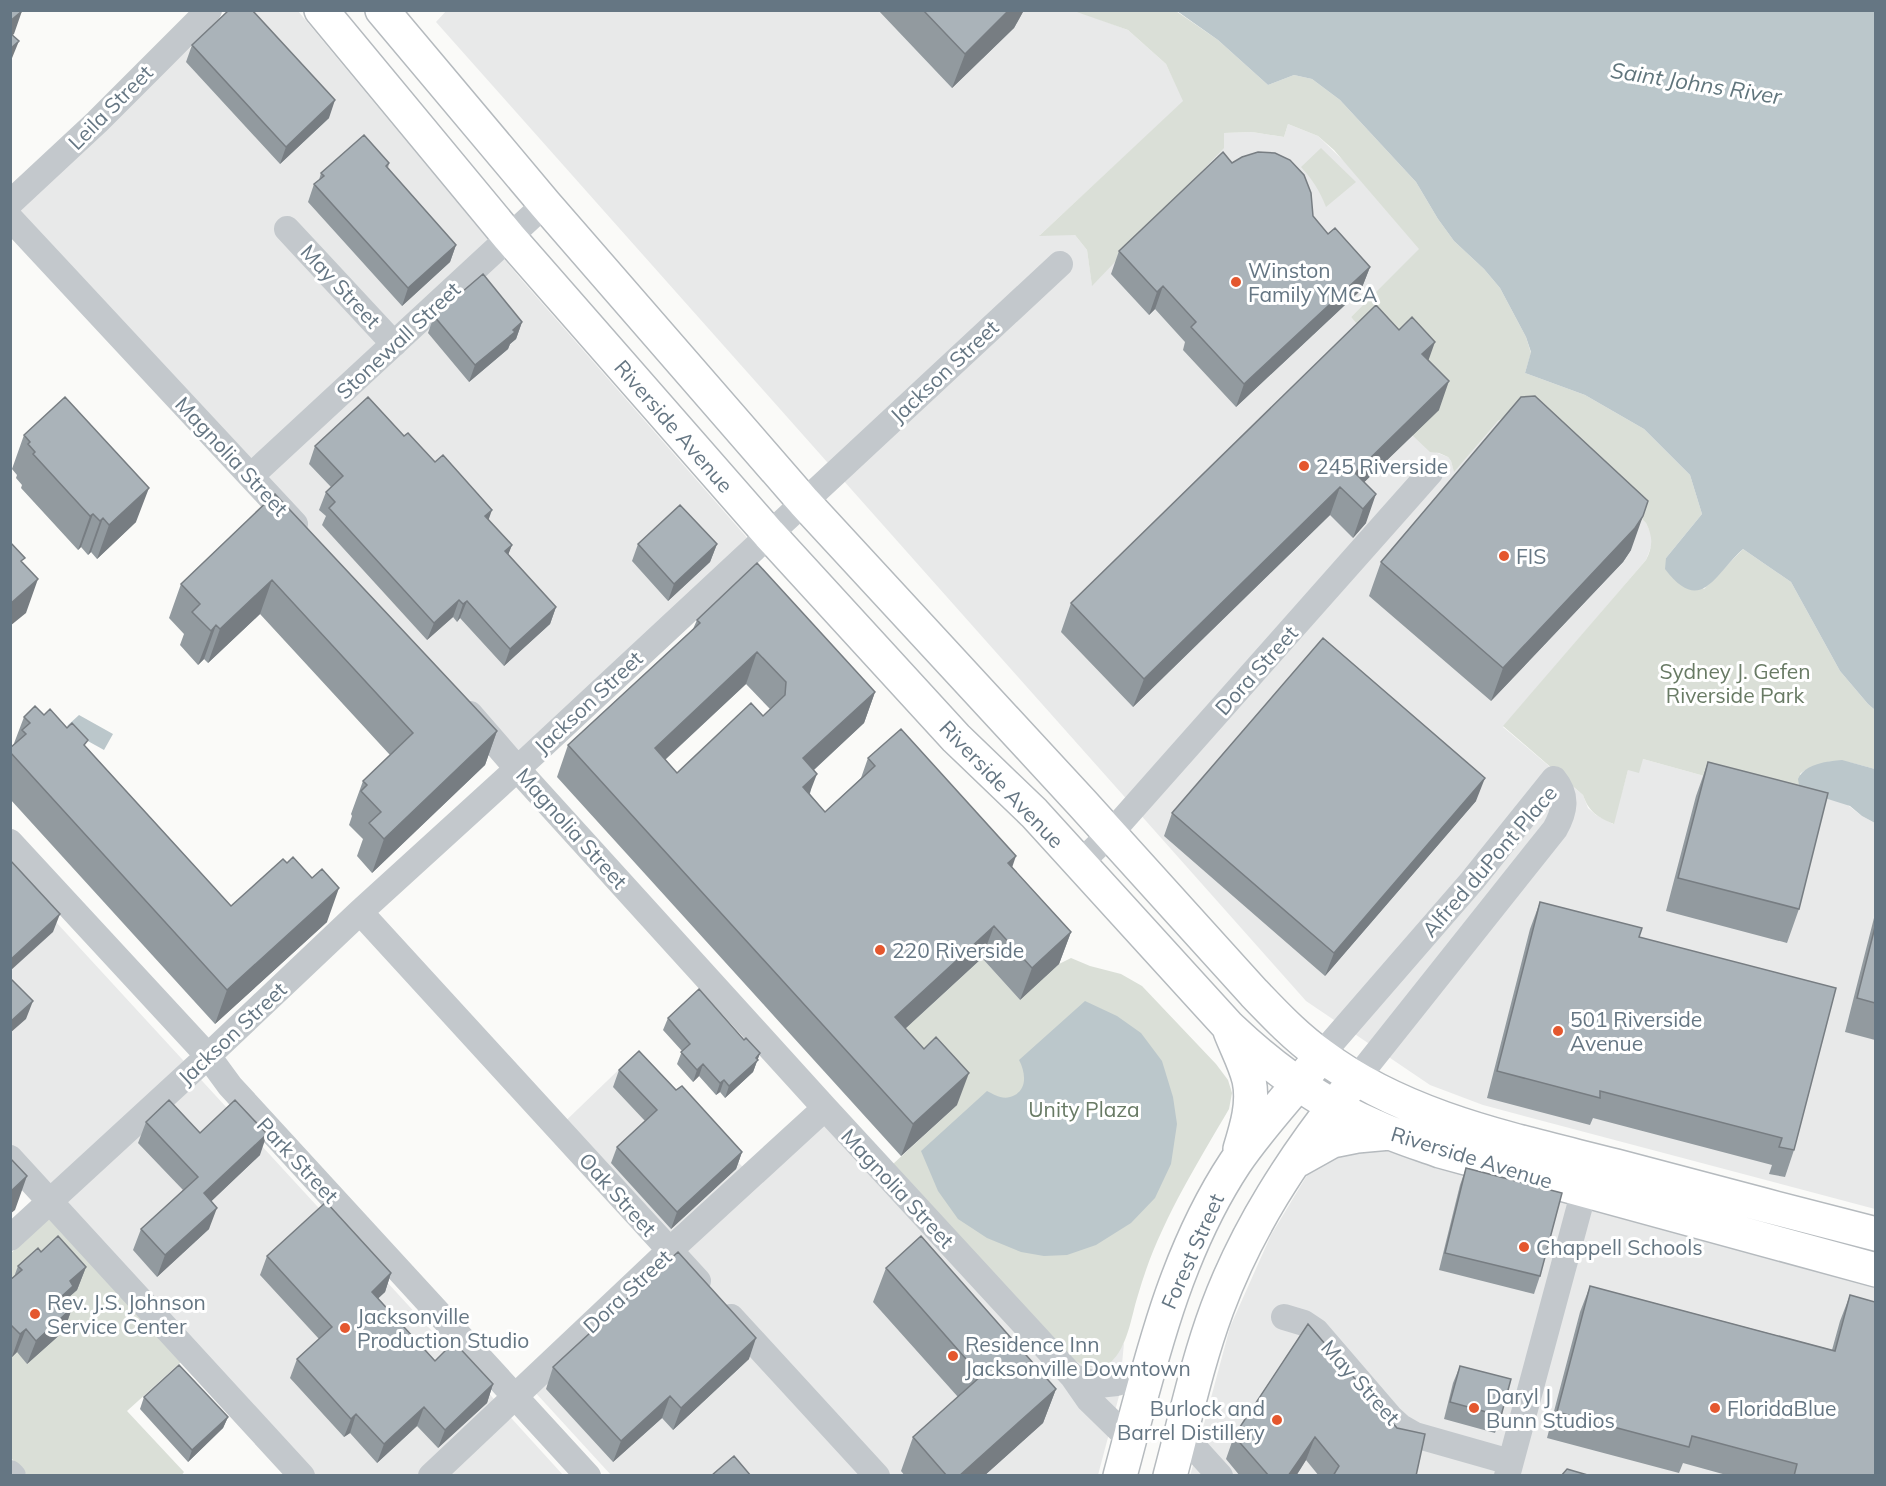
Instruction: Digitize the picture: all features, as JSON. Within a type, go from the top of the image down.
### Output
[{"type":"main road","name":"Riverside Avenue","points":[[321,10],[509,237],[769,534],[956,738],[1034,813],[1229,1027],[1263,1057],[1334,1107],[1390,1133],[1440,1151],[1588,1175],[1875,1234]]},
{"type":"main road","name":"Riverside Avenue","points":[[382,10],[545,204],[804,502],[1278,1018],[1321,1055],[1357,1078],[1401,1101],[1441,1118],[1588,1175],[1860,1265]]},
{"type":"main road","points":[[1229,1027],[1249,1079],[1249,1118],[1236,1162]]},
{"type":"main road","name":"Forest Street","points":[[1120,1476],[1163,1318],[1187,1253],[1209,1206],[1236,1162],[1321,1055]]},
{"type":"main road","points":[[1170,1476],[1206,1341],[1229,1278],[1260,1215],[1292,1164],[1357,1078]]},
{"type":"main road","points":[[1292,1164],[1332,1141],[1390,1133]]},
{"type":"main road","points":[[1860,1265],[1875,1250]]},
{"type":"street","name":"Leila Street","points":[[10,203],[97,122],[209,10]]},
{"type":"street","name":"Stonewall Street","points":[[251,476],[545,204]]},
{"type":"street","name":"Magnolia Street","points":[[10,218],[311,541]]},
{"type":"street","name":"May Street","points":[[286,229],[394,344]]},
{"type":"street","name":"Jackson Street","points":[[10,1238],[1060,264]]},
{"type":"street","name":"Dora Street","points":[[1079,864],[1110,834],[1430,473]]},
{"type":"street","name":"Magnolia Street","points":[[457,700],[825,1108],[1073,1377],[1089,1400],[1130,1440]]},
{"type":"street","name":"Alfred duPont Place","points":[[1321,1055],[1472,881],[1554,779],[1562,790],[1565,804],[1555,829],[1357,1078]]},
{"type":"street","name":"Park Street","points":[[10,842],[208,1056],[238,1095],[588,1476]]},
{"type":"street","name":"Oak Street","points":[[360,912],[877,1476]]},
{"type":"street","name":"Dora Street","points":[[431,1476],[669,1251],[825,1108]]},
{"type":"street","points":[[10,1158],[302,1476]]},
{"type":"street","points":[[1509,1469],[1588,1175]]},
{"type":"street","name":"May Street","points":[[1284,1317],[1304,1323],[1316,1331],[1390,1418],[1401,1427],[1415,1435],[1509,1469]]},
{"type":"street","points":[[1073,1377],[1098,1385],[1117,1383],[1147,1373]]},
{"type":"street","points":[[1181,1433],[1220,1476]]},
{"type":"shaded area","points":[[447,10],[1074,10],[1128,30],[1166,64],[1184,101],[1040,235],[1075,235],[1087,250],[1092,285],[1224,133],[1252,132],[1284,137],[1288,124],[1318,136],[1354,171],[1420,249],[1351,317],[1365,334],[1435,452],[1448,457],[1454,471],[1498,421],[1505,417],[1593,470],[1646,523],[1651,534],[1652,544],[1646,560],[1503,727],[1583,795],[1588,808],[1613,824],[1628,770],[1643,759],[1798,802],[1812,794],[1845,803],[1875,823],[1875,1209],[1483,1105],[1430,1085],[1306,1001],[436,22]]},
{"type":"shaded area","points":[[230,11],[298,11],[520,278],[749,540],[506,769],[11,213]]},
{"type":"shaded area","points":[[10,872],[563,1475],[289,1475],[11,1174]]},
{"type":"shaded area","points":[[635,1054],[759,1184],[827,1122],[1084,1365],[1099,1368],[1109,1364],[1124,1343],[1119,1396],[1098,1475],[611,1475],[534,1391],[672,1265],[551,1135]]},
{"type":"shaded area","points":[[1359,1139],[1875,1282],[1875,1475],[1190,1476],[1230,1327],[1271,1235],[1309,1172]]},
{"type":"green space","name":"Sydney J. Gefen Riverside Park","points":[[1074,11],[1176,11],[1218,40],[1268,85],[1294,75],[1312,79],[1340,100],[1416,182],[1454,241],[1484,269],[1500,288],[1526,337],[1531,353],[1525,373],[1585,395],[1644,429],[1690,475],[1702,514],[1666,558],[1704,589],[1743,549],[1791,582],[1840,671],[1875,710],[1875,769],[1840,761],[1808,769],[1800,774],[1802,788],[1798,802],[1643,759],[1639,773],[1628,770],[1614,824],[1594,813],[1583,795],[1503,726],[1646,560],[1651,541],[1646,523],[1593,470],[1505,417],[1498,421],[1454,472],[1448,457],[1430,452],[1412,435],[1365,334],[1351,317],[1419,249],[1334,150],[1318,136],[1288,124],[1284,137],[1252,132],[1224,133],[1224,148],[1092,286],[1087,250],[1075,235],[1039,236],[1183,101],[1166,64],[1128,30]]},
{"type":"green space","points":[[1321,148],[1356,182],[1326,207],[1309,176],[1301,167]]},
{"type":"green space","name":"Unity Plaza","points":[[982,958],[1020,1000],[1059,964],[1071,958],[1090,966],[1121,974],[1142,986],[1216,1064],[1228,1080],[1232,1093],[1229,1109],[1178,1199],[1155,1246],[1121,1349],[1106,1366],[1090,1367],[1071,1359],[893,1164],[957,1105],[883,1049]]},
{"type":"green space","points":[[50,1217],[181,1362],[127,1411],[184,1472],[181,1476],[27,1475],[11,1458],[11,1253]]},
{"type":"water","name":"Saint Johns River","points":[[1177,11],[1875,11],[1875,710],[1840,671],[1791,582],[1743,549],[1707,586],[1698,590],[1688,589],[1677,583],[1665,569],[1666,558],[1702,514],[1690,475],[1644,429],[1585,395],[1525,373],[1531,352],[1526,337],[1500,288],[1484,269],[1454,241],[1416,182],[1340,100],[1312,79],[1294,75],[1268,85],[1218,40]]},
{"type":"water","points":[[79,715],[113,734],[104,750],[86,740],[82,743],[91,752],[75,767],[73,732],[67,726]]},
{"type":"water","points":[[1842,760],[1875,769],[1875,823],[1850,806],[1812,794],[1799,785],[1798,779],[1805,770],[1824,762]]},
{"type":"water","points":[[1085,1001],[1117,1016],[1141,1033],[1162,1061],[1173,1097],[1177,1124],[1171,1164],[1155,1198],[1131,1223],[1096,1245],[1067,1255],[1044,1256],[1021,1252],[987,1238],[958,1219],[938,1191],[921,1151],[987,1091],[1004,1098],[1016,1095],[1024,1082],[1019,1060]]},
{"type":"building","points":[[10,10],[22,10],[22,11],[10,21]]},
{"type":"building","points":[[229,10],[252,10],[335,100],[286,147],[192,45]]},
{"type":"building","points":[[923,10],[1009,10],[965,54]]},
{"type":"building","points":[[10,33],[19,41],[10,49]]},
{"type":"building","points":[[364,135],[389,163],[386,166],[456,245],[408,288],[314,184],[324,176],[321,173]]},
{"type":"building","name":"Winston Family YMCA","points":[[1223,152],[1232,163],[1258,152],[1275,153],[1290,160],[1304,175],[1311,193],[1313,216],[1328,234],[1335,228],[1370,267],[1244,384],[1191,327],[1196,322],[1163,286],[1157,292],[1119,251]]},
{"type":"building","points":[[483,274],[522,322],[513,330],[515,332],[475,365],[434,316]]},
{"type":"building","points":[[1376,305],[1399,330],[1412,317],[1435,342],[1422,354],[1449,381],[1355,473],[1376,494],[1363,509],[1340,487],[1144,679],[1071,603]]},
{"type":"building","points":[[1535,396],[1648,501],[1643,516],[1635,528],[1503,668],[1381,562],[1521,397]]},
{"type":"building","points":[[65,397],[149,488],[109,525],[103,518],[100,521],[93,514],[90,516],[33,454],[35,452],[24,435]]},
{"type":"building","points":[[368,397],[404,436],[408,433],[435,462],[443,455],[492,510],[485,516],[512,545],[505,551],[556,607],[510,649],[467,601],[463,604],[459,600],[434,623],[329,508],[335,502],[326,492],[343,476],[315,446]]},
{"type":"building","points":[[275,494],[497,731],[384,839],[369,823],[381,812],[361,791],[367,785],[363,781],[413,733],[272,580],[220,629],[216,625],[211,631],[192,612],[200,604],[181,584]]},
{"type":"building","points":[[680,505],[717,544],[674,584],[638,544]]},
{"type":"building","points":[[10,542],[25,558],[21,561],[38,579],[10,604]]},
{"type":"building","points":[[757,563],[875,692],[803,758],[817,774],[803,787],[825,812],[875,766],[868,758],[901,729],[1016,856],[1008,863],[1071,932],[1032,968],[994,926],[895,1017],[924,1049],[936,1037],[969,1073],[913,1124],[568,745],[700,623],[697,620]],"holes":[[[757,652],[786,682],[785,695],[763,716],[751,703],[677,773],[655,748]]]},
{"type":"building","points":[[1323,638],[1485,778],[1334,953],[1172,813]]},
{"type":"building","points":[[35,706],[44,715],[50,709],[67,728],[72,723],[88,740],[84,745],[231,906],[283,859],[287,863],[293,857],[312,878],[322,869],[339,888],[227,990],[10,752],[10,748],[26,734],[22,730],[30,723],[24,717]]},
{"type":"building","points":[[1708,762],[1828,793],[1799,909],[1678,878]]},
{"type":"building","points":[[10,860],[60,914],[10,960]]},
{"type":"building","points":[[1540,902],[1642,928],[1639,937],[1836,988],[1794,1150],[1779,1147],[1782,1138],[1600,1091],[1600,1098],[1497,1071]]},
{"type":"building","points":[[1875,927],[1875,1003],[1857,998]]},
{"type":"building","points":[[10,978],[33,1001],[10,1022]]},
{"type":"building","points":[[699,989],[744,1040],[746,1038],[760,1053],[756,1058],[758,1060],[729,1086],[724,1080],[720,1083],[703,1064],[697,1070],[681,1052],[690,1044],[668,1018]]},
{"type":"building","points":[[639,1051],[676,1090],[682,1086],[742,1152],[677,1212],[617,1147],[657,1110],[619,1070]]},
{"type":"building","points":[[169,1100],[200,1133],[235,1100],[267,1134],[204,1193],[217,1208],[165,1255],[141,1229],[198,1177],[146,1122]]},
{"type":"building","points":[[10,1158],[27,1176],[10,1192]]},
{"type":"building","points":[[1466,1168],[1562,1193],[1540,1276],[1445,1253]]},
{"type":"building","points":[[326,1202],[391,1273],[372,1292],[435,1361],[454,1342],[493,1384],[445,1430],[424,1407],[384,1444],[356,1414],[351,1419],[297,1359],[332,1327],[267,1256]]},
{"type":"building","name":"Rev. J.S. Johnson Service Center","points":[[58,1236],[86,1267],[70,1281],[73,1286],[62,1296],[72,1308],[36,1341],[26,1329],[20,1334],[10,1324],[10,1280],[22,1270],[18,1266],[38,1248],[41,1252]]},
{"type":"building","points":[[921,1236],[1056,1389],[959,1476],[947,1476],[913,1437],[981,1376],[886,1268]]},
{"type":"building","points":[[678,1252],[756,1338],[681,1408],[670,1396],[621,1441],[553,1367]]},
{"type":"building","name":"FloridaBlue","points":[[1590,1286],[1835,1351],[1850,1295],[1875,1302],[1875,1476],[1794,1476],[1797,1464],[1692,1436],[1689,1447],[1557,1412]]},
{"type":"building","points":[[1308,1324],[1397,1428],[1425,1434],[1416,1476],[1333,1476],[1339,1466],[1315,1437],[1288,1476],[1269,1476],[1234,1436]]},
{"type":"building","points":[[179,1365],[228,1417],[192,1450],[144,1397]]},
{"type":"building","points":[[1460,1366],[1511,1379],[1501,1416],[1450,1402]]},
{"type":"building","points":[[734,1456],[751,1476],[711,1476]]},
{"type":"building","points":[[1567,1469],[1591,1476],[1561,1476]]},
{"type":"place","name":"Winston Family YMCA","points":[[1236,282]]},
{"type":"place","name":"245 Riverside","points":[[1304,466]]},
{"type":"place","name":"FIS","points":[[1504,556]]},
{"type":"place","name":"220 Riverside","points":[[880,950]]},
{"type":"place","name":"501 Riverside Avenue","points":[[1558,1031]]},
{"type":"place","name":"Chappell Schools","points":[[1524,1247]]},
{"type":"place","name":"Rev. J.S. Johnson Service Center","points":[[35,1314]]},
{"type":"place","name":"Jacksonville Production Studio","points":[[345,1328]]},
{"type":"place","name":"Residence Inn Jacksonville Downtown","points":[[953,1356]]},
{"type":"place","name":"Daryl J Bunn Studios","points":[[1474,1408]]},
{"type":"place","name":"FloridaBlue","points":[[1715,1408]]},
{"type":"place","name":"Burlock and Barrel Distillery","points":[[1277,1420]]}]
